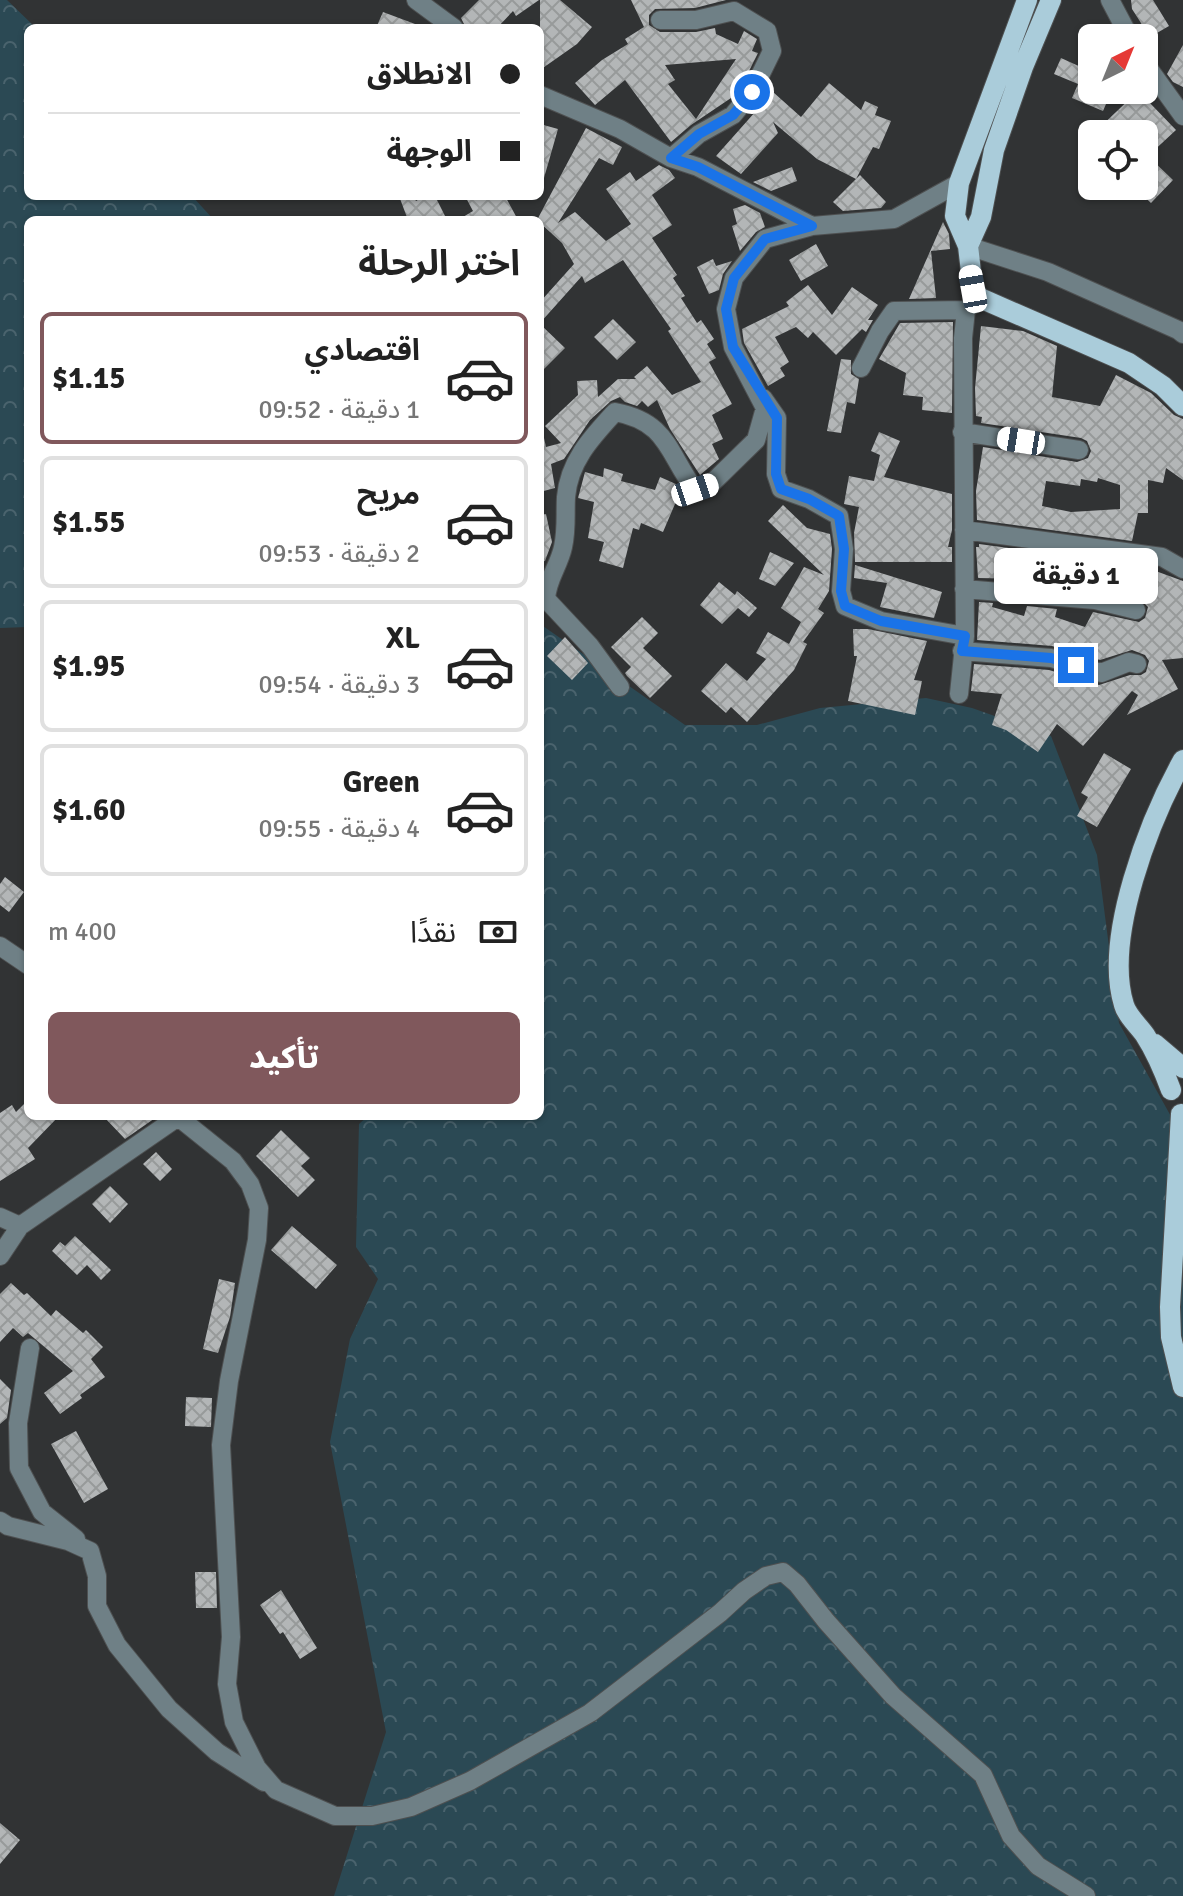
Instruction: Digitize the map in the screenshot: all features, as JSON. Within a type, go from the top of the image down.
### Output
[{"type":"main road","points":[[1027,0],[959,183],[955,216],[968,246],[973,304],[1129,363],[1163,386],[1183,406]]},
{"type":"main road","points":[[968,246],[981,217],[994,150],[1051,0]]},
{"type":"main road","points":[[1183,760],[1169,786],[1132,886],[1117,978],[1125,1009],[1144,1033],[1183,1068]]},
{"type":"main road","points":[[1144,1033],[1159,1061],[1177,1083],[1172,1104],[1182,1115],[1170,1307],[1171,1337],[1183,1387]]},
{"type":"street","points":[[416,0],[449,24]]},
{"type":"street","points":[[1110,0],[1123,24]]},
{"type":"street","points":[[660,20],[696,20],[734,11],[767,31],[772,51],[752,92],[733,115],[699,134],[671,158]]},
{"type":"street","points":[[1158,81],[1183,116]]},
{"type":"street","points":[[544,97],[620,129],[671,158],[698,167],[812,226]]},
{"type":"street","points":[[959,183],[894,219],[812,226],[765,239],[734,278],[726,309],[733,347],[777,418],[776,474],[781,489],[809,499],[839,516],[844,549],[841,591],[845,606],[881,621],[964,644],[1051,658],[1101,673],[1129,662],[1137,664]]},
{"type":"street","points":[[968,246],[1048,272],[1183,334]]},
{"type":"street","points":[[861,368],[894,311],[973,304],[963,338],[964,644],[959,694]]},
{"type":"street","points":[[620,687],[590,646],[546,599],[547,585],[562,554],[567,528],[566,496],[572,468],[586,443],[615,412],[639,417],[668,442],[680,470],[695,490],[711,484],[756,440],[765,408],[759,393]]},
{"type":"street","points":[[962,432],[1079,450]]},
{"type":"street","points":[[964,530],[1162,557],[1183,569]]},
{"type":"street","points":[[964,589],[1095,600],[1136,610]]},
{"type":"street","points":[[0,946],[24,962]]},
{"type":"street","points":[[0,1256],[20,1226],[173,1120]]},
{"type":"street","points":[[181,1120],[233,1161],[250,1184],[259,1208],[257,1240],[229,1381],[221,1445],[231,1637],[227,1684],[234,1722],[257,1768],[276,1790]]},
{"type":"street","points":[[0,1217],[20,1226]]},
{"type":"street","points":[[30,1348],[18,1423],[19,1468],[42,1512],[90,1551],[97,1576],[97,1606],[117,1645],[169,1709],[217,1752],[276,1790],[335,1816],[372,1816],[411,1807],[458,1786],[590,1713],[744,1591],[766,1576],[783,1572],[797,1584],[893,1696],[983,1775],[1011,1836],[1038,1866],[1086,1896]]},
{"type":"street","points":[[0,1521],[8,1526],[68,1541],[90,1551]]},
{"type":"green space","points":[[0,0],[7,0],[32,24],[24,24],[24,200],[196,200],[210,216],[24,216],[24,627],[0,628]]},
{"type":"green space","points":[[544,627],[685,725],[757,725],[820,708],[926,698],[972,708],[1051,736],[1097,855],[1119,1023],[1183,1138],[1174,1230],[1183,1284],[1183,1896],[334,1896],[386,1732],[330,1442],[350,1339],[378,1279],[356,1247],[359,1124],[364,1120],[544,1120]]},
{"type":"building","points":[[479,0],[539,0],[516,16],[513,11],[501,24],[464,24],[461,18]]},
{"type":"building","points":[[540,0],[560,0],[592,27],[577,44],[544,67],[544,24],[540,24]]},
{"type":"building","points":[[631,0],[726,0],[695,8],[655,9],[649,15],[649,25],[660,32],[696,32],[715,28],[716,34],[738,44],[744,31],[757,39],[752,51],[758,53],[742,85],[731,98],[671,142],[625,80],[595,105],[575,83],[602,60],[628,44],[625,39],[644,27]],"holes":[[[736,59],[696,119],[668,84],[675,80],[665,65]]]},
{"type":"building","points":[[1131,0],[1153,0],[1169,26],[1158,32],[1158,24],[1142,24],[1132,9]]},
{"type":"building","points":[[383,12],[415,24],[378,24]]},
{"type":"building","points":[[1183,45],[1183,87],[1173,82],[1167,74]]},
{"type":"building","points":[[1061,58],[1078,66],[1078,84],[1054,74]]},
{"type":"building","points":[[829,83],[861,110],[865,101],[878,107],[875,115],[891,121],[879,149],[873,147],[856,179],[817,159],[773,122],[778,133],[741,174],[716,156],[773,92],[801,117]]},
{"type":"building","points":[[1078,84],[1078,101],[1072,98]]},
{"type":"building","points":[[1086,104],[1106,104],[1103,111]]},
{"type":"building","points":[[1124,104],[1151,104],[1176,130],[1158,147],[1158,120],[1108,120]]},
{"type":"building","points":[[544,125],[558,129],[544,178]]},
{"type":"building","points":[[586,128],[622,147],[613,165],[599,158],[558,223],[575,212],[606,241],[631,224],[606,189],[630,172],[636,181],[659,165],[669,170],[675,178],[652,195],[672,225],[652,238],[677,275],[673,278],[685,296],[681,298],[697,323],[701,320],[714,339],[707,344],[716,358],[709,362],[732,404],[712,415],[723,439],[712,444],[719,459],[700,475],[670,429],[657,400],[648,407],[642,401],[637,406],[620,397],[590,420],[564,459],[551,464],[555,488],[544,491],[544,438],[546,447],[561,443],[545,426],[578,395],[577,381],[597,380],[598,397],[618,379],[636,379],[634,377],[647,366],[672,395],[701,382],[668,331],[671,329],[623,260],[585,283],[582,276],[544,319],[544,298],[574,264],[562,243],[544,226],[544,216],[539,216]]},
{"type":"building","points":[[1158,166],[1173,180],[1158,196]]},
{"type":"building","points":[[792,167],[797,181],[771,191],[753,182]]},
{"type":"building","points":[[860,175],[886,202],[881,208],[843,211],[833,202]]},
{"type":"building","points":[[400,200],[437,200],[445,216],[406,216]]},
{"type":"building","points":[[467,200],[507,200],[516,216],[465,216],[473,211]]},
{"type":"building","points":[[745,205],[760,213],[765,227],[756,232],[740,251],[732,226],[737,224],[733,209]]},
{"type":"building","points":[[943,222],[949,234],[950,249],[931,251],[936,298],[909,299]]},
{"type":"building","points":[[816,244],[828,266],[801,281],[789,260]]},
{"type":"building","points":[[713,259],[716,266],[732,261],[723,274],[719,290],[709,294],[697,267]]},
{"type":"building","points":[[808,285],[832,315],[852,287],[878,305],[868,320],[873,320],[866,332],[862,329],[836,355],[813,332],[808,338],[796,327],[775,337],[789,362],[780,368],[785,376],[768,386],[744,343],[742,329],[789,306],[786,302]]},
{"type":"building","points":[[613,319],[636,342],[617,360],[594,337]]},
{"type":"building","points":[[953,322],[952,413],[922,410],[923,397],[903,395],[906,373],[879,359],[900,323]]},
{"type":"building","points":[[981,326],[1023,331],[1057,346],[1052,397],[1100,406],[1116,375],[1151,393],[1174,415],[1183,419],[1183,480],[1166,468],[1163,483],[1148,480],[1148,513],[1138,513],[1132,541],[977,520],[976,491],[983,447],[1077,462],[1088,458],[1091,451],[1087,441],[1081,438],[981,423],[982,417],[976,416],[975,388]],"holes":[[[1098,478],[1120,485],[1120,509],[1071,512],[1042,506],[1046,481],[1080,486],[1081,479],[1097,482]]]},
{"type":"building","points":[[544,328],[565,348],[544,369]]},
{"type":"building","points":[[841,359],[851,360],[851,374],[859,379],[855,404],[847,402],[841,433],[827,431]]},
{"type":"building","points":[[879,432],[900,441],[884,477],[952,494],[952,530],[948,547],[952,547],[952,562],[855,562],[854,533],[859,507],[844,504],[849,476],[874,481],[880,455],[871,451]]},
{"type":"building","points":[[604,468],[623,474],[621,481],[655,490],[660,477],[676,484],[681,490],[663,532],[641,523],[639,530],[633,528],[623,568],[599,561],[604,542],[588,538],[594,502],[578,498],[585,472],[603,477]]},
{"type":"building","points":[[783,505],[807,528],[830,534],[829,591],[818,609],[824,613],[803,642],[807,644],[794,670],[747,722],[731,707],[726,713],[701,691],[726,663],[747,681],[766,659],[756,653],[768,632],[789,644],[801,622],[781,608],[804,567],[824,575],[768,521]]},
{"type":"building","points":[[544,514],[552,542],[544,561]]},
{"type":"building","points":[[979,544],[1142,566],[1183,581],[1183,658],[1162,660],[1178,689],[1127,715],[1138,695],[1132,691],[1083,746],[1057,724],[1038,752],[1006,730],[992,725],[1002,694],[971,691],[974,664],[1049,670],[1099,685],[1130,675],[1141,675],[1146,672],[1149,661],[1145,655],[1132,650],[1100,660],[1052,646],[977,640],[979,602],[993,603],[992,607],[1024,616],[1027,606],[1057,609],[1055,617],[1085,627],[1093,612],[1139,622],[1145,618],[1148,607],[1140,599],[1098,588],[1034,583],[1036,579],[978,578],[976,547]]},
{"type":"building","points":[[770,552],[794,563],[775,586],[759,579]]},
{"type":"building","points":[[855,565],[942,592],[934,618],[880,607],[887,583],[854,578]]},
{"type":"building","points":[[719,582],[735,595],[737,591],[757,608],[749,617],[738,608],[722,624],[700,605]]},
{"type":"building","points":[[642,617],[658,633],[643,648],[672,676],[650,698],[627,676],[625,673],[631,667],[611,647]]},
{"type":"building","points":[[853,629],[868,629],[927,641],[914,680],[922,681],[915,715],[848,701],[857,656],[854,656]]},
{"type":"building","points":[[565,637],[588,663],[572,680],[547,656]]},
{"type":"building","points":[[1104,753],[1131,769],[1097,827],[1077,816],[1088,797],[1081,793]]},
{"type":"building","points":[[5,877],[24,892],[9,912],[0,905],[0,884]]},
{"type":"building","points":[[24,1104],[24,1120],[55,1120],[28,1148],[35,1159],[0,1181],[0,1113],[12,1105],[16,1112]]},
{"type":"building","points":[[107,1120],[152,1120],[125,1139]]},
{"type":"building","points":[[281,1130],[310,1158],[301,1166],[315,1180],[298,1197],[256,1156]]},
{"type":"building","points":[[156,1152],[172,1169],[160,1181],[143,1164]]},
{"type":"building","points":[[110,1186],[128,1204],[110,1223],[92,1204]]},
{"type":"building","points":[[292,1226],[337,1265],[316,1289],[271,1250]]},
{"type":"building","points":[[75,1236],[111,1270],[101,1280],[87,1265],[77,1275],[52,1251],[60,1242],[65,1246]]},
{"type":"building","points":[[219,1279],[235,1283],[230,1317],[218,1353],[203,1349]]},
{"type":"building","points":[[11,1283],[24,1295],[27,1293],[51,1316],[56,1310],[83,1333],[86,1330],[103,1347],[91,1359],[105,1377],[60,1414],[44,1393],[73,1371],[28,1333],[23,1337],[13,1328],[0,1342],[0,1294]]},
{"type":"building","points":[[0,1379],[11,1390],[7,1418],[0,1424]]},
{"type":"building","points":[[186,1397],[212,1398],[211,1427],[185,1426]]},
{"type":"building","points":[[76,1431],[108,1489],[84,1503],[51,1444]]},
{"type":"building","points":[[195,1572],[216,1572],[217,1608],[196,1608]]},
{"type":"building","points":[[281,1590],[317,1648],[300,1659],[283,1632],[280,1634],[260,1605]]},
{"type":"building","points":[[0,1823],[20,1840],[0,1864]]},
{"type":"route","points":[[752,92],[733,115],[699,134],[671,158],[698,167],[812,226],[765,239],[734,278],[726,309],[733,347],[777,418],[776,474],[781,489],[809,499],[839,516],[844,549],[841,591],[845,606],[881,621],[965,636],[962,651],[1051,658],[1076,665]]}]
